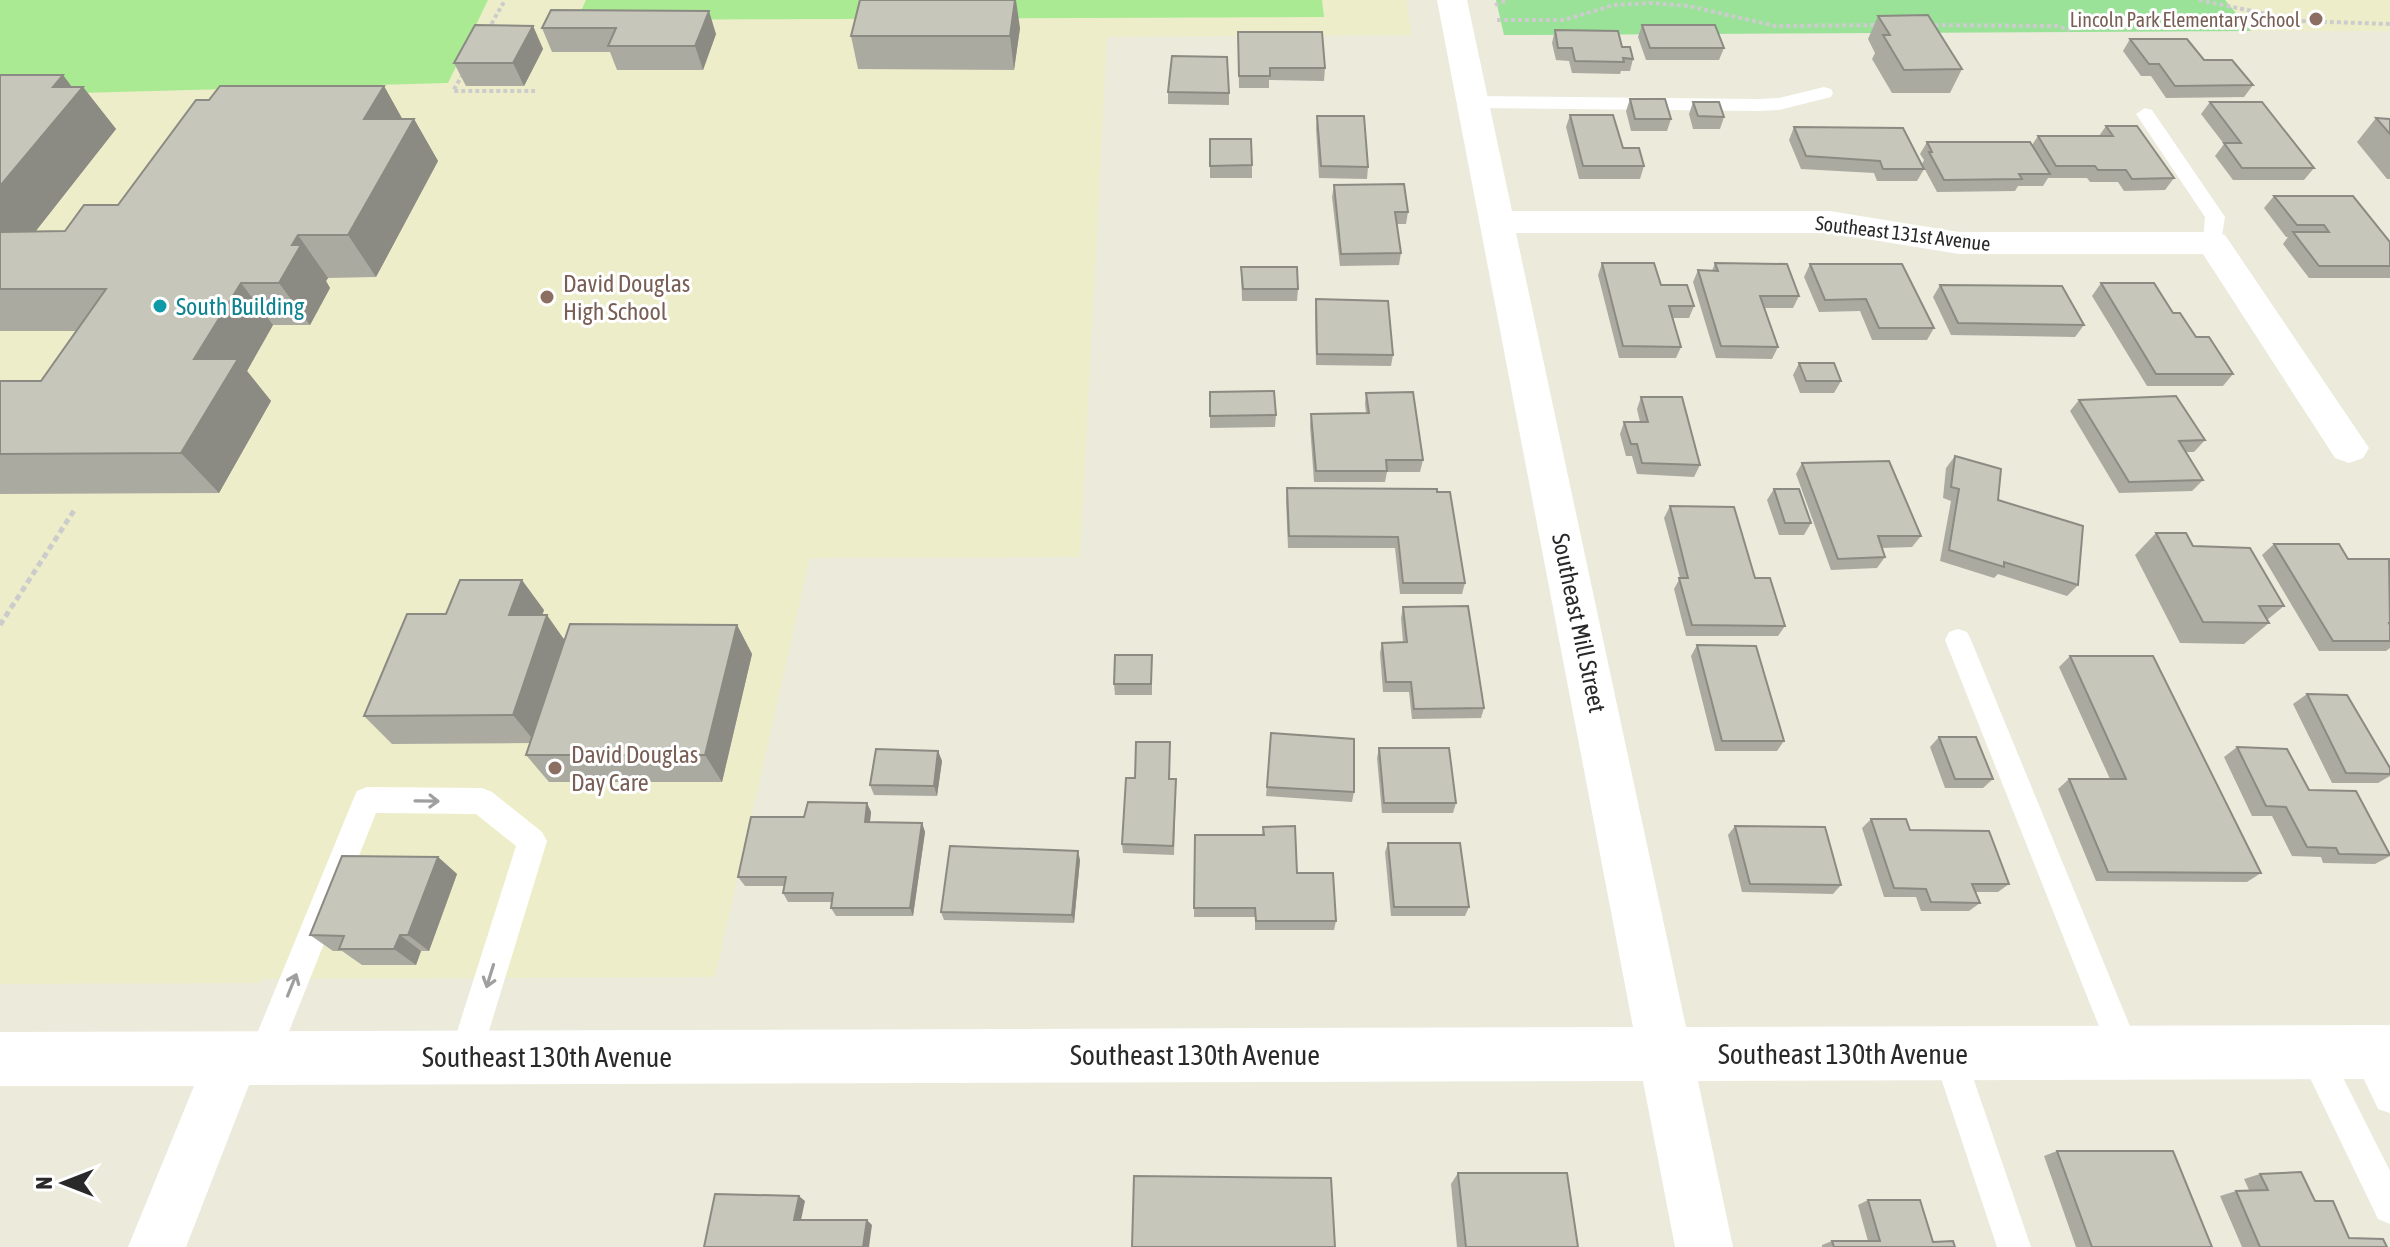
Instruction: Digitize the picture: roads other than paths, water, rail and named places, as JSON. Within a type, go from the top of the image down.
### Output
[{"type":"street","name":"Southeast Mill Street","points":[[1468,8],[1473,102],[1704,1247]]},
{"type":"street","name":"Southeast 131st Avenue","points":[[1497,222],[1830,222],[1959,243],[2213,243]]},
{"type":"street","points":[[2213,243],[2349,448]]},
{"type":"street","name":"Southeast 130th Avenue","points":[[0,1059],[2314,1053],[2382,1067]]},
{"type":"street","points":[[157,1247],[248,1058]]},
{"type":"lane","points":[[1473,102],[1768,104],[1824,93]]},
{"type":"lane","points":[[2145,114],[2215,217],[2213,243]]},
{"type":"lane","points":[[1958,640],[2125,1053]]},
{"type":"lane","points":[[248,1058],[367,800],[482,801],[532,841],[465,1057]]},
{"type":"lane","points":[[2314,1053],[2390,1207]]},
{"type":"lane","points":[[1949,1054],[2014,1247]]},
{"type":"place","name":"Lincoln Park Elementary School","points":[[2316,19]]},
{"type":"place","name":"David Douglas High School","points":[[547,297]]},
{"type":"place","name":"South Building","points":[[160,306]]},
{"type":"place","name":"David Douglas Day Care","points":[[555,768]]}]
